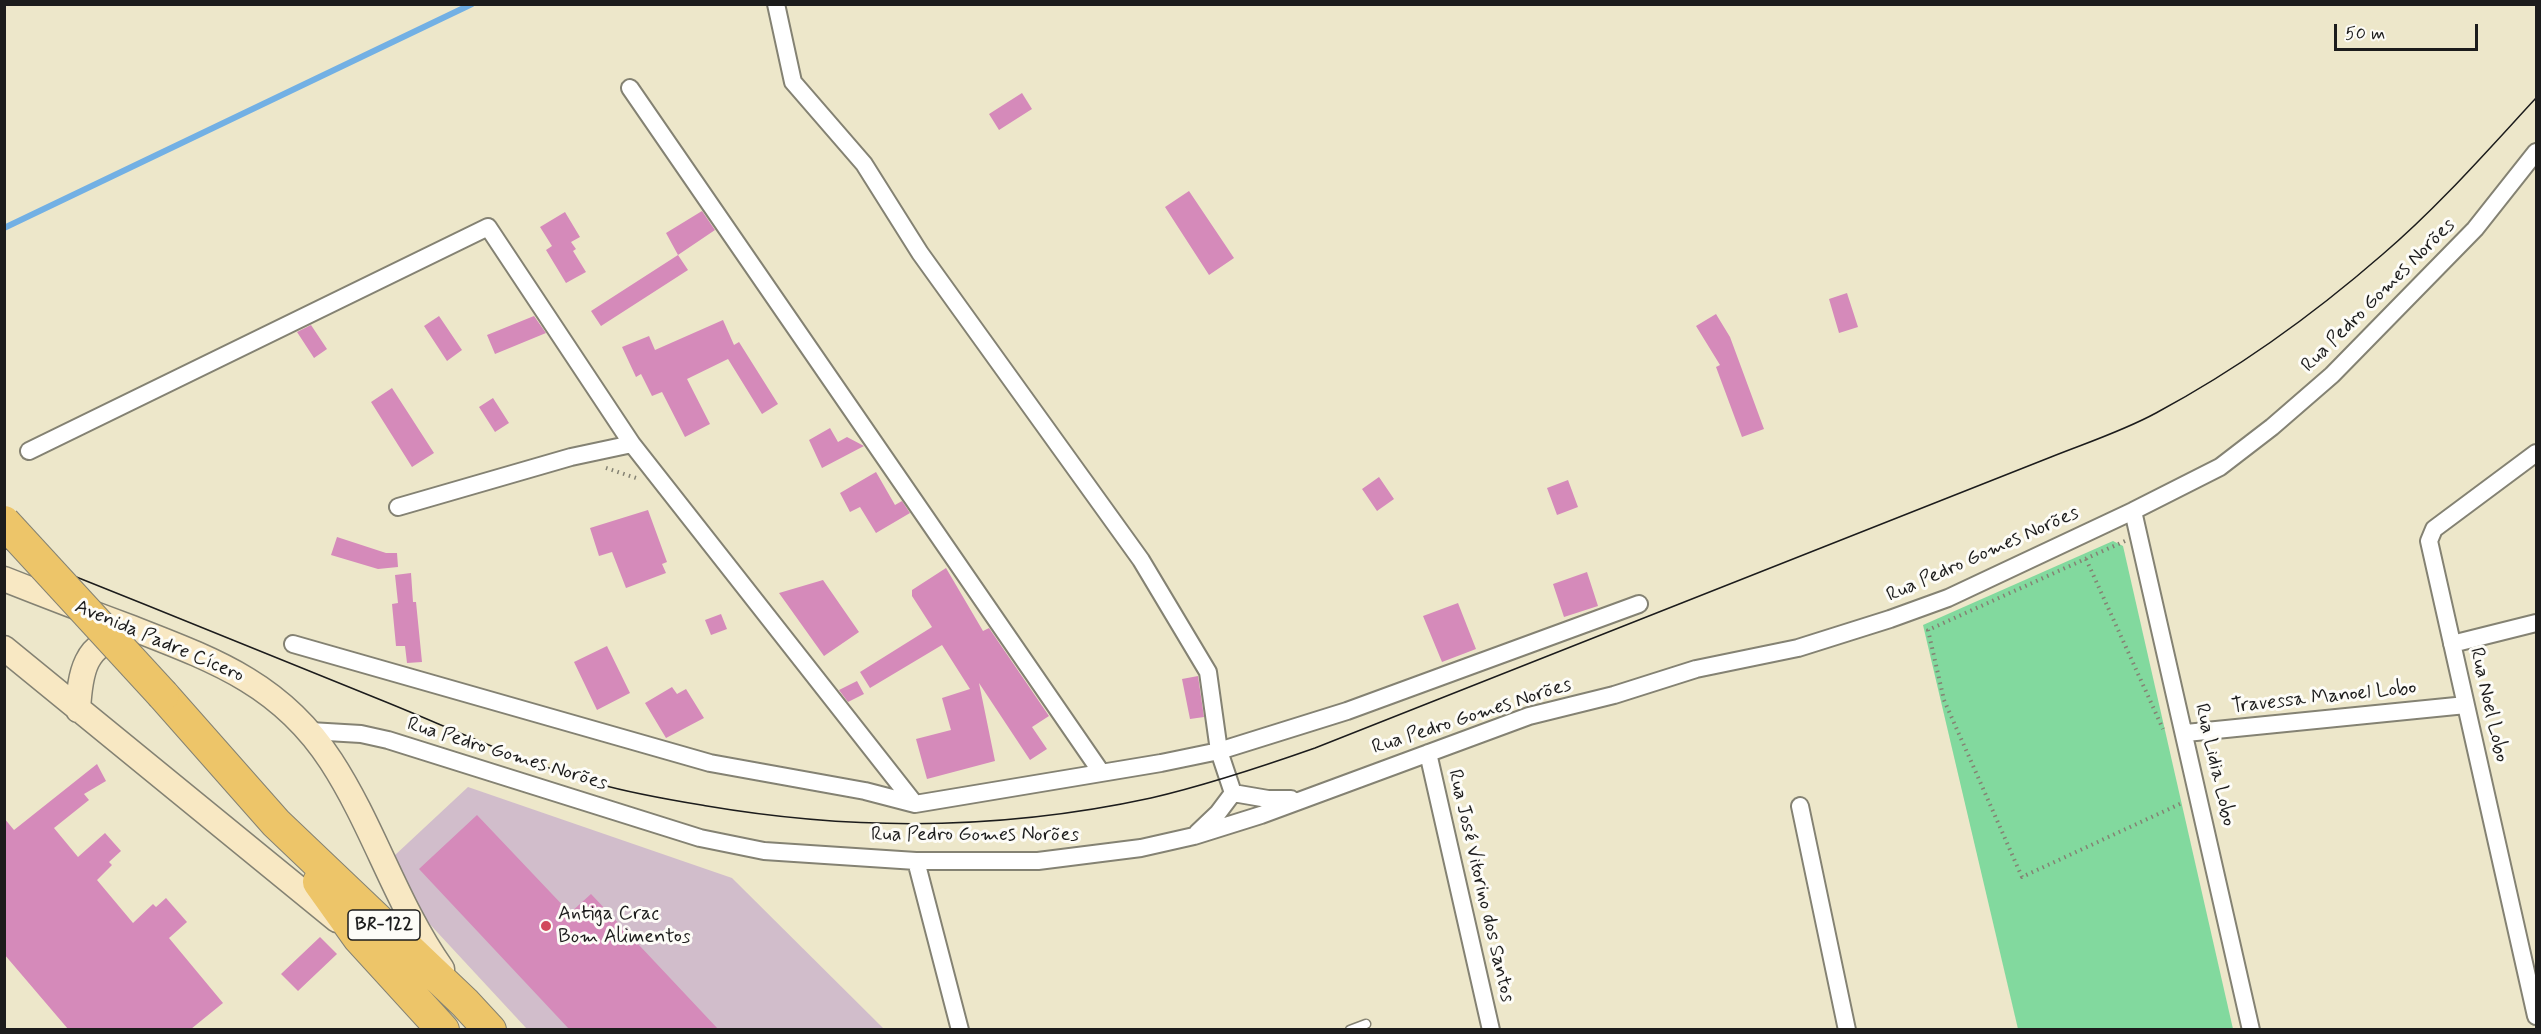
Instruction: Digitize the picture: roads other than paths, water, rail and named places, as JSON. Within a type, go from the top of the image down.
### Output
[{"type":"highway","name":"Avenida Padre Cícero","points":[[4,522],[163,695],[276,823],[490,1029]]},
{"type":"highway","name":"Avenida Padre Cícero","points":[[276,823],[359,938],[442,1029]]},
{"type":"main road","name":"Avenida Padre Cícero","points":[[4,579],[193,652],[247,678],[280,702],[310,731],[348,791],[430,953],[465,1003]]},
{"type":"main road","points":[[78,710],[80,678],[87,659],[101,643],[125,636],[159,639]]},
{"type":"main road","name":"Avenida Padre Cícero","points":[[4,648],[359,938]]},
{"type":"street","points":[[776,4],[793,82],[864,164],[920,253],[1141,560],[1208,672],[1219,751],[1233,793]]},
{"type":"street","points":[[630,88],[1101,772]]},
{"type":"street","name":"Rua Pedro Gomes Norões","points":[[310,731],[361,734],[388,741],[700,838],[764,851],[916,861],[1049,860],[1141,848],[1194,836],[1261,815],[1529,716],[1614,695],[1696,669],[1798,648],[1890,619],[1958,594],[2133,511],[2220,466],[2272,427],[2332,375],[2475,229],[2536,152]]},
{"type":"street","points":[[29,450],[488,227],[632,444],[915,804]]},
{"type":"street","points":[[398,507],[571,457],[632,444]]},
{"type":"street","name":"Rua Noel Lobo","points":[[2536,453],[2434,529],[2429,541],[2536,1016]]},
{"type":"street","name":"Rua Lidia Lobo","points":[[2133,511],[2186,733],[2251,1029]]},
{"type":"street","points":[[293,644],[710,763],[865,791],[915,804],[1219,751],[1347,711],[1639,604]]},
{"type":"street","points":[[2452,644],[2536,623]]},
{"type":"street","name":"Travessa Manoel Lobo","points":[[2186,733],[2466,705]]},
{"type":"street","name":"Rua José Vitorino dos Santos","points":[[1428,753],[1491,1029]]},
{"type":"street","points":[[1233,793],[1268,799],[1300,799]]},
{"type":"street","points":[[1194,836],[1218,813],[1233,793]]},
{"type":"street","points":[[1800,806],[1847,1029]]},
{"type":"street","points":[[916,861],[960,1029]]},
{"type":"lane","points":[[1350,1029],[1366,1024]]},
{"type":"waterway","points":[[4,228],[472,4]]},
{"type":"tram line","points":[[4,548],[516,756],[571,776],[626,791],[762,814],[873,823],[985,821],[1096,809],[1193,787],[1315,748],[2104,437],[2143,419],[2216,378],[2274,340],[2357,277],[2443,198],[2536,98]]},
{"type":"place","name":"Antiga Crac Bom Alimentos","points":[[546,926]]}]
